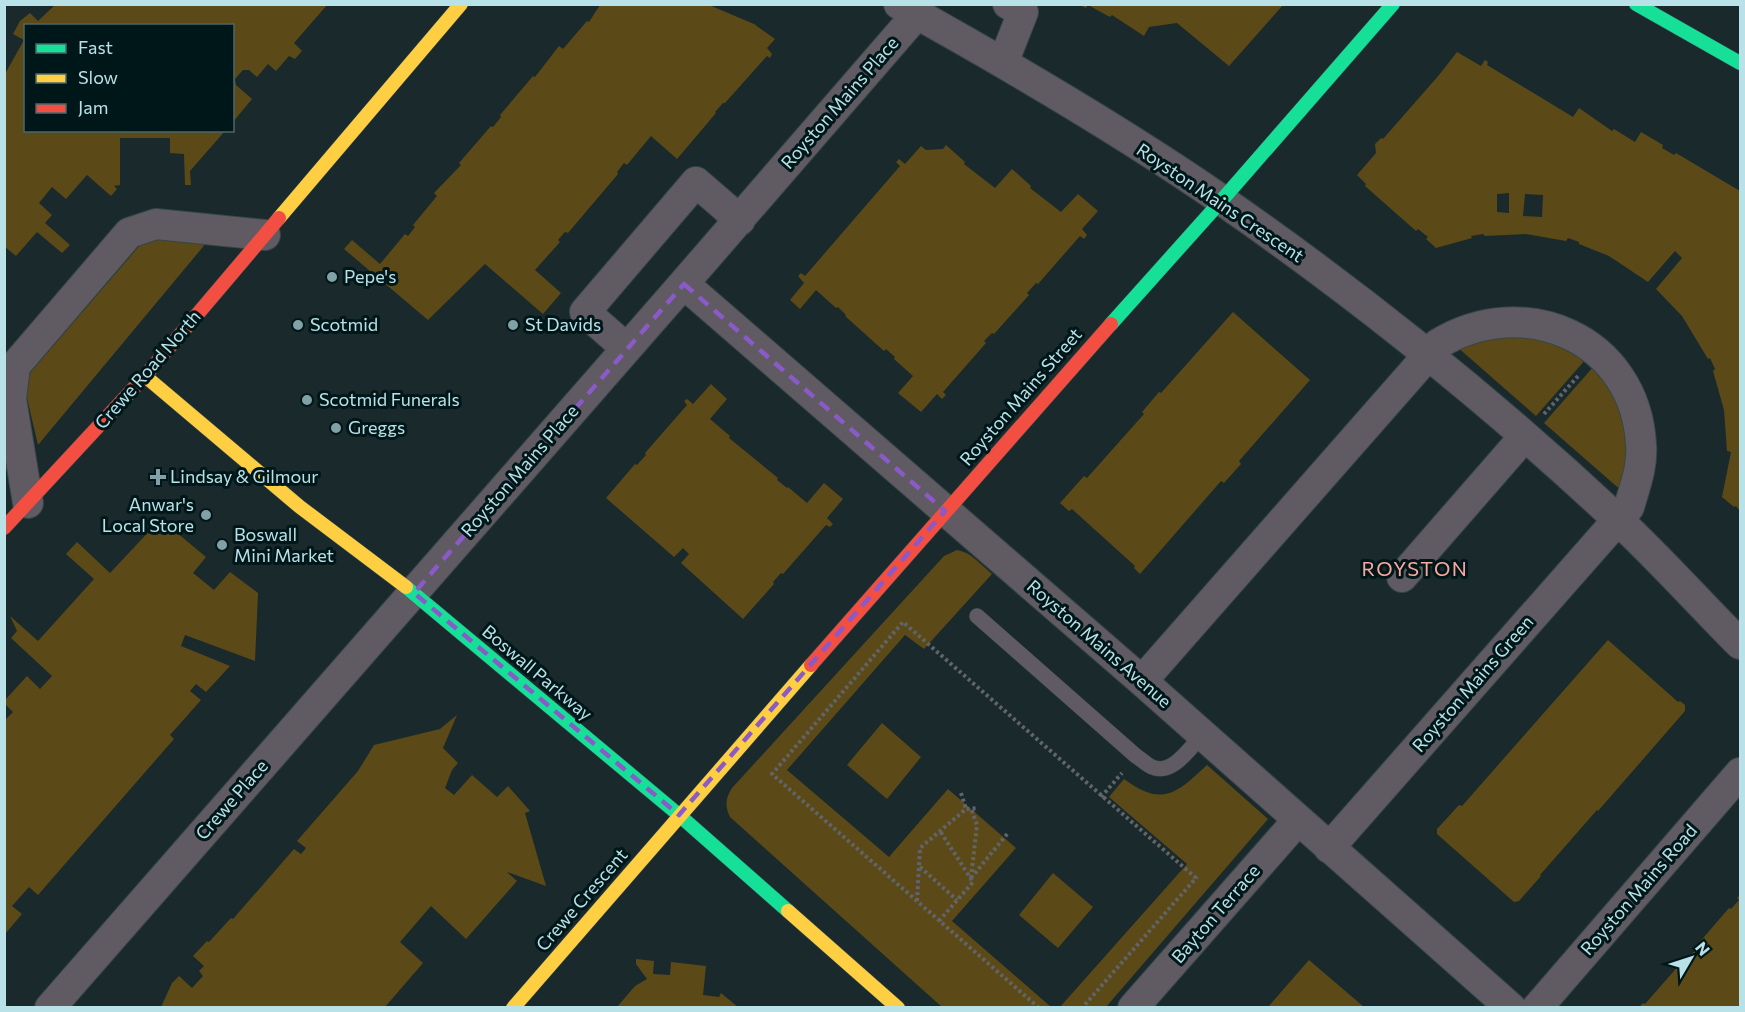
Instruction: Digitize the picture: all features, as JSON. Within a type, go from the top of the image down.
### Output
[{"type":"street","name":"Crewe Road North","points":[[4,528],[145,376],[461,4]]},
{"type":"street","points":[[1003,63],[1023,12],[1008,4]]},
{"type":"street","name":"Royston Mains Street","points":[[679,815],[1393,4]]},
{"type":"street","points":[[1636,4],[1740,63]]},
{"type":"street","name":"Royston Mains Crescent","points":[[908,9],[1090,115],[1222,200],[1324,275],[1427,356],[1618,520],[1740,644]]},
{"type":"street","name":"Royston Mains Place","points":[[414,593],[740,220],[908,9]]},
{"type":"street","points":[[626,348],[585,312],[696,182],[740,220]]},
{"type":"street","points":[[28,503],[11,399],[15,366],[129,233],[156,225],[265,235]]},
{"type":"street","name":"Royston Mains Avenue","points":[[684,284],[1142,681],[1511,1008]]},
{"type":"street","points":[[1142,681],[1438,344],[1470,328],[1505,321],[1533,322],[1562,330],[1580,340],[1612,367],[1635,408],[1642,446],[1641,468],[1629,507],[1618,520]]},
{"type":"street","name":"Boswall Parkway","points":[[145,376],[300,507],[414,593],[679,815],[898,1008]]},
{"type":"street","points":[[1402,577],[1524,437]]},
{"type":"street","name":"Royston Mains Green","points":[[1329,848],[1618,520]]},
{"type":"street","name":"Crewe Place","points":[[50,1008],[414,593]]},
{"type":"street","name":"Royston Mains Road","points":[[1537,1008],[1740,773]]},
{"type":"street","name":"Crewe Crescent","points":[[513,1008],[679,815]]},
{"type":"street","name":"Bayton Terrace","points":[[1133,1008],[1298,820]]},
{"type":"lane","points":[[977,616],[1152,768],[1171,767],[1202,735]]},
{"type":"path","points":[[1524,437],[1598,353]]},
{"type":"path","points":[[1039,1008],[771,774],[903,622],[1196,878],[1082,1008]]},
{"type":"path","points":[[939,921],[973,882],[971,878],[977,825],[961,793]]},
{"type":"path","points":[[917,902],[920,848],[968,808],[978,808]]},
{"type":"path","points":[[940,831],[971,878]]},
{"type":"path","points":[[971,878],[1008,833]]},
{"type":"path","points":[[919,867],[957,900]]},
{"type":"highlighted area","points":[[684,284],[945,511],[679,815],[414,593]]},
{"type":"shaded area","points":[[56,4],[327,4],[294,43],[302,51],[295,59],[289,56],[276,71],[268,64],[257,77],[249,70],[243,70],[235,79],[236,85],[252,99],[234,121],[234,24],[24,24],[24,40],[13,34],[20,21],[30,13],[38,21]]},
{"type":"shaded area","points":[[600,5],[709,5],[754,24],[775,39],[767,48],[772,54],[770,58],[767,56],[723,103],[677,159],[651,136],[627,165],[624,163],[617,172],[618,174],[568,233],[565,232],[558,240],[560,242],[535,270],[561,293],[543,314],[485,264],[428,320],[344,249],[352,240],[380,264],[405,234],[408,236],[415,227],[413,225],[437,196],[434,193],[461,165],[459,163],[491,126],[493,127],[501,117],[500,115],[533,76],[535,77],[559,46],[563,49],[587,21],[589,22]]},
{"type":"shaded area","points":[[1088,5],[1283,5],[1229,66],[1177,23],[1149,27],[1144,36],[1112,15],[1110,17]]},
{"type":"shaded area","points":[[24,40],[24,132],[224,132],[190,171],[191,185],[185,185],[184,154],[170,153],[170,138],[120,138],[120,185],[114,186],[117,189],[111,196],[87,175],[66,199],[52,187],[39,203],[52,215],[45,223],[70,245],[62,253],[37,232],[16,256],[5,247],[5,74]]},
{"type":"shaded area","points":[[1457,52],[1481,66],[1485,60],[1488,62],[1487,65],[1573,117],[1579,108],[1612,131],[1614,129],[1635,142],[1641,132],[1663,145],[1662,148],[1674,155],[1676,153],[1740,191],[1740,511],[1722,497],[1731,452],[1727,451],[1724,410],[1713,371],[1715,369],[1682,316],[1656,289],[1682,258],[1675,251],[1648,282],[1609,256],[1568,238],[1566,241],[1526,234],[1485,236],[1483,234],[1436,248],[1426,239],[1428,237],[1418,229],[1416,231],[1365,186],[1366,184],[1357,175],[1376,153],[1375,144],[1381,138],[1383,139]],"holes":[[[1509,193],[1509,213],[1497,212],[1497,194]],[[1525,194],[1543,195],[1542,217],[1523,216]]]},
{"type":"shaded area","points":[[946,145],[965,162],[964,164],[995,188],[1012,169],[1031,186],[1030,188],[1061,212],[1078,194],[1098,211],[1082,229],[1087,235],[1084,239],[1080,236],[1038,284],[1036,283],[1027,293],[1029,295],[994,334],[992,333],[984,341],[986,343],[943,392],[946,395],[942,399],[937,394],[921,412],[898,393],[913,376],[886,349],[884,351],[845,316],[838,307],[836,308],[816,290],[800,309],[790,300],[804,283],[798,276],[801,273],[805,276],[900,166],[896,162],[899,159],[905,164],[921,146],[926,150],[943,149]]},
{"type":"shaded area","points":[[147,237],[207,242],[38,445],[23,381]]},
{"type":"shaded area","points":[[1233,312],[1310,380],[1239,461],[1241,464],[1224,483],[1221,481],[1140,574],[1134,568],[1135,566],[1072,509],[1069,511],[1060,503],[1084,476],[1087,478],[1144,414],[1142,412],[1159,392],[1161,393]]},
{"type":"shaded area","points":[[1488,335],[1551,339],[1586,359],[1536,416],[1456,346]]},
{"type":"shaded area","points":[[1594,366],[1615,393],[1629,429],[1623,492],[1544,423]]},
{"type":"shaded area","points":[[711,384],[727,399],[710,419],[730,436],[729,438],[778,478],[777,480],[807,503],[824,483],[843,499],[827,518],[833,524],[830,527],[826,525],[783,574],[781,573],[773,582],[774,584],[743,619],[681,563],[689,554],[683,548],[674,557],[606,498],[635,464],[637,465],[646,455],[645,453],[687,405],[684,401],[687,399],[693,404]]},
{"type":"shaded area","points":[[158,517],[206,557],[193,573],[214,590],[230,572],[258,593],[255,661],[185,635],[181,646],[230,666],[206,692],[196,684],[190,691],[201,700],[170,735],[174,739],[38,895],[29,887],[12,906],[22,914],[6,933],[4,721],[13,712],[5,704],[5,700],[27,676],[40,689],[52,676],[11,638],[17,631],[10,616],[38,641],[94,579],[66,554],[77,542],[110,573],[156,524]]},
{"type":"shaded area","points":[[957,550],[971,556],[992,574],[924,649],[905,635],[787,770],[889,857],[948,789],[1016,848],[952,921],[1051,1007],[942,1007],[730,817],[727,809],[726,802],[732,788],[944,556]]},
{"type":"shaded area","points":[[1608,640],[1678,702],[1685,705],[1685,711],[1519,901],[1514,902],[1437,834],[1437,829],[1459,805],[1462,806]]},
{"type":"shaded area","points":[[457,715],[443,748],[458,763],[452,770],[445,788],[454,795],[472,775],[497,797],[508,786],[530,811],[525,813],[546,886],[507,872],[517,881],[466,939],[431,906],[400,942],[423,963],[385,1007],[161,1007],[172,983],[179,976],[192,988],[203,976],[199,971],[204,966],[193,956],[231,918],[233,919],[294,849],[301,854],[306,848],[297,841],[358,771],[374,745],[440,729]]},
{"type":"shaded area","points":[[882,723],[921,757],[887,799],[847,765]]},
{"type":"shaded area","points":[[1207,765],[1268,819],[1106,1007],[1060,1007],[1187,864],[1109,797],[1124,779],[1149,793],[1159,795],[1168,793],[1177,790]]},
{"type":"shaded area","points":[[1053,873],[1093,907],[1058,948],[1019,915]]},
{"type":"shaded area","points":[[1740,895],[1740,1007],[1639,1007],[1645,1004],[1688,955],[1690,956],[1700,945],[1698,944],[1729,908],[1731,909],[1739,900],[1737,898]]},
{"type":"shaded area","points":[[636,959],[654,961],[653,974],[670,975],[671,962],[706,966],[703,995],[719,997],[721,993],[738,1007],[617,1007],[635,986],[647,979],[636,964]]},
{"type":"shaded area","points":[[1309,960],[1364,1007],[1268,1007]]},
{"type":"traffic: fast","points":[[1111,324],[1393,4]]},
{"type":"traffic: fast","points":[[1636,4],[1740,63]]},
{"type":"traffic: fast","points":[[406,587],[679,815],[788,911]]},
{"type":"traffic: slow","points":[[279,218],[461,4]]},
{"type":"traffic: slow","points":[[145,376],[300,507],[406,587]]},
{"type":"traffic: slow","points":[[513,1008],[811,665]]},
{"type":"traffic: slow","points":[[788,911],[898,1008]]},
{"type":"traffic: jam","points":[[4,528],[145,376],[279,218]]},
{"type":"traffic: jam","points":[[811,665],[1111,324]]},
{"type":"place","name":"Pepe's","points":[[332,277]]},
{"type":"place","name":"Scotmid","points":[[298,325]]},
{"type":"place","name":"St Davids","points":[[513,325]]},
{"type":"place","name":"Scotmid Funerals","points":[[307,400]]},
{"type":"place","name":"Greggs","points":[[336,428]]},
{"type":"place","name":"Lindsay & Gilmour","points":[[158,477]]},
{"type":"place","name":"Anwar's Local Store","points":[[206,515]]},
{"type":"place","name":"Boswall Mini Market","points":[[222,545]]},
{"type":"district","name":"ROYSTON","points":[[1415,569]]}]
